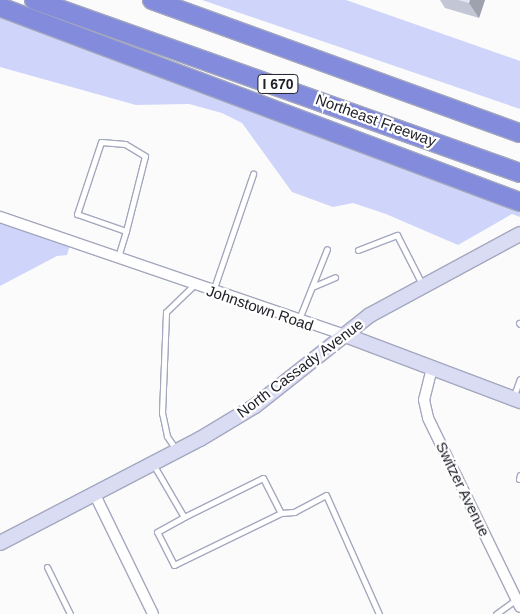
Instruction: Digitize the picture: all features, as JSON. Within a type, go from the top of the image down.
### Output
[{"type":"highway","name":"Northeast Freeway","points":[[34,0],[520,173]]},
{"type":"highway","name":"I 670","points":[[152,0],[520,133]]},
{"type":"highway","points":[[0,7],[520,202]]},
{"type":"main road","name":"North Cassady Avenue","points":[[0,543],[153,464],[255,406],[345,336],[422,284],[520,234]]},
{"type":"main road","name":"Johnstown Road","points":[[345,336],[516,399]]},
{"type":"street","name":"Johnstown Road","points":[[0,217],[298,322],[345,336]]},
{"type":"street","name":"Switzer Avenue","points":[[432,368],[424,400],[428,418],[519,602]]},
{"type":"street","points":[[95,495],[152,614]]},
{"type":"lane","points":[[118,258],[126,231],[145,156],[125,144],[102,142],[77,214],[126,231]]},
{"type":"lane","points":[[213,291],[253,174]]},
{"type":"lane","points":[[358,250],[396,234],[422,284]]},
{"type":"lane","points":[[298,322],[327,249]]},
{"type":"lane","points":[[312,287],[336,277]]},
{"type":"lane","points":[[177,451],[167,436],[162,413],[166,312],[194,285]]},
{"type":"lane","points":[[516,399],[520,379]]},
{"type":"lane","points":[[153,464],[184,517]]},
{"type":"lane","points":[[281,513],[262,478],[158,532],[174,565],[281,513],[294,512],[326,495],[379,614]]},
{"type":"lane","points":[[47,567],[70,614]]},
{"type":"lane","points":[[492,614],[519,602]]},
{"type":"shaded area","points":[[202,0],[346,0],[520,61],[520,109]]},
{"type":"shaded area","points":[[0,17],[474,194],[520,212],[520,217],[512,214],[458,245],[386,214],[353,203],[333,207],[292,192],[242,123],[222,113],[189,104],[136,105],[0,67]]},
{"type":"shaded area","points":[[0,222],[70,245],[67,255],[57,256],[0,286]]},
{"type":"building","points":[[458,0],[470,0],[469,3]]}]
